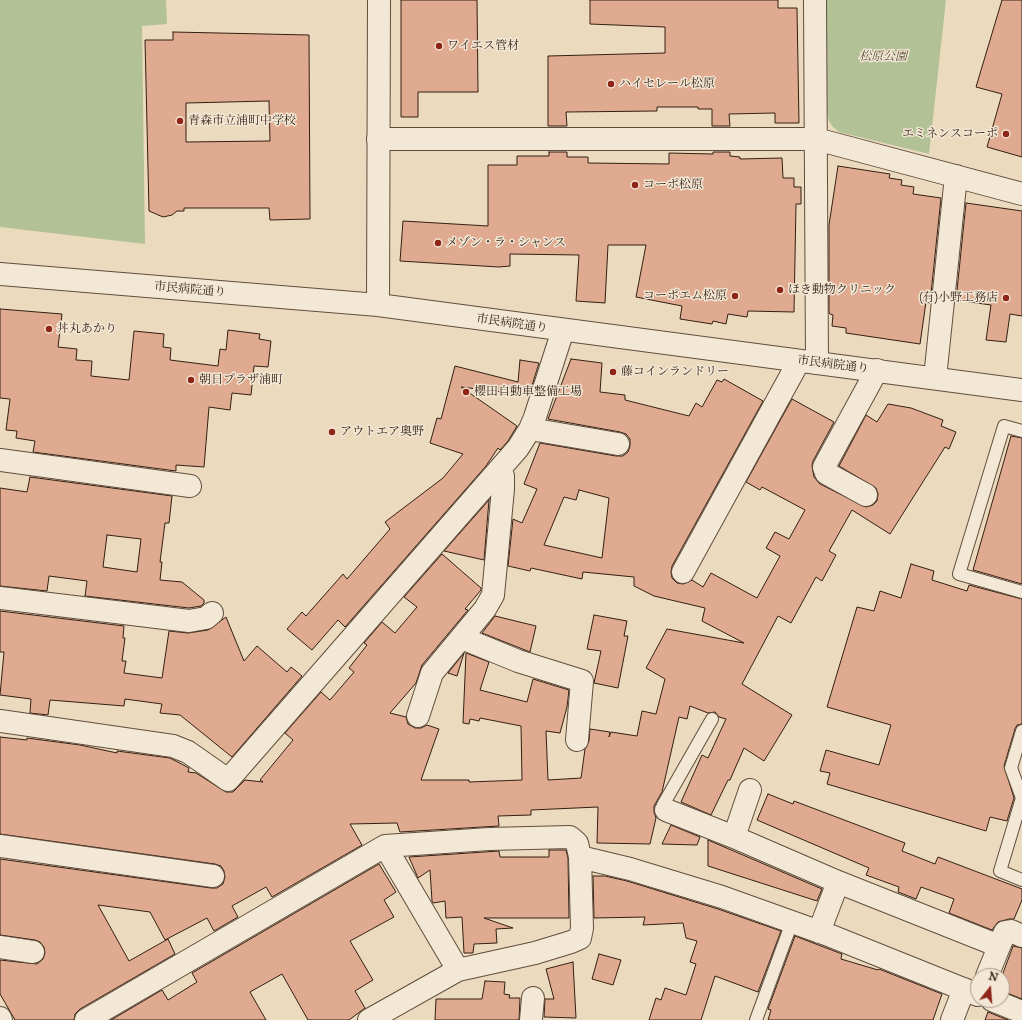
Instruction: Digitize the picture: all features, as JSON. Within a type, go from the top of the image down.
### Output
[{"type":"street","points":[[378,306],[379,0]]},
{"type":"street","points":[[682,572],[808,362],[816,139],[815,0]]},
{"type":"street","points":[[378,139],[816,139],[1022,194]]},
{"type":"street","points":[[935,378],[956,176]]},
{"type":"street","name":"市民病院通り","points":[[0,274],[378,306],[1022,390]]},
{"type":"street","points":[[0,721],[173,746],[188,752],[228,780],[518,448],[530,429],[563,330]]},
{"type":"street","points":[[866,495],[826,473],[824,467],[877,370]]},
{"type":"street","points":[[530,429],[618,444]]},
{"type":"street","points":[[0,460],[190,486]]},
{"type":"street","points":[[418,716],[432,673],[462,638],[493,595],[503,489],[503,476],[500,469]]},
{"type":"street","points":[[0,598],[189,621],[206,618],[212,613]]},
{"type":"street","points":[[462,638],[518,661],[582,681],[577,740]]},
{"type":"street","points":[[734,837],[750,790]]},
{"type":"street","points":[[666,810],[734,837],[838,882],[999,946]]},
{"type":"street","points":[[86,1020],[385,846],[489,839],[570,837],[577,843],[580,857],[582,928],[580,938],[535,953],[458,970],[369,1020]]},
{"type":"street","points":[[0,846],[213,876]]},
{"type":"street","points":[[385,846],[458,970]]},
{"type":"street","points":[[580,857],[671,881],[792,922],[970,992]]},
{"type":"street","points":[[819,932],[838,882]]},
{"type":"street","points":[[990,968],[1005,932],[1010,931],[1022,936]]},
{"type":"street","points":[[0,947],[33,952]]},
{"type":"street","points":[[952,1020],[970,993]]},
{"type":"street","points":[[531,1020],[533,998]]},
{"type":"street","points":[[1010,1007],[1022,1012]]},
{"type":"lane","points":[[1022,431],[1004,426],[959,574],[1022,592]]},
{"type":"lane","points":[[666,810],[663,805],[712,719]]},
{"type":"lane","points":[[1022,730],[1011,768],[1022,798],[1000,871],[1022,880]]},
{"type":"lane","points":[[756,1020],[792,922]]},
{"type":"green space","points":[[0,0],[166,0],[167,24],[142,26],[145,244],[0,227]]},
{"type":"green space","name":"松原公園","points":[[827,0],[946,0],[929,154],[839,132],[829,121],[827,111]]},
{"type":"building","name":"ワイエス管材","points":[[401,0],[477,0],[478,92],[418,92],[418,117],[401,117]]},
{"type":"building","points":[[590,0],[778,0],[778,8],[797,8],[799,123],[775,123],[775,113],[729,114],[730,126],[712,126],[712,109],[698,109],[698,107],[657,107],[657,111],[566,112],[567,126],[548,126],[548,56],[665,53],[665,27],[590,24]]},
{"type":"building","points":[[1002,0],[1022,0],[1022,157],[987,147],[1002,94],[976,87]]},
{"type":"building","points":[[173,32],[309,35],[310,219],[270,220],[269,208],[184,208],[184,211],[177,211],[172,215],[163,217],[149,211],[145,40],[173,40]],"holes":[[[269,101],[270,141],[186,142],[186,103]]]},
{"type":"building","points":[[549,152],[567,152],[567,157],[588,157],[588,163],[669,164],[669,153],[713,154],[713,152],[730,152],[730,156],[740,157],[740,159],[782,158],[783,178],[794,178],[794,187],[801,187],[801,204],[796,204],[794,312],[748,311],[747,317],[728,314],[726,324],[713,321],[712,324],[680,319],[682,306],[636,297],[646,245],[608,245],[605,303],[576,301],[579,255],[510,254],[510,266],[499,267],[400,261],[403,221],[488,226],[488,165],[517,165],[517,156],[549,156]]},
{"type":"building","points":[[838,166],[890,174],[889,178],[902,180],[901,185],[914,187],[913,194],[941,198],[930,303],[926,302],[920,344],[846,333],[846,328],[832,326],[833,315],[829,312],[829,225]]},
{"type":"building","points":[[966,203],[1022,211],[1022,316],[1010,314],[1006,342],[986,340],[991,305],[956,300]]},
{"type":"building","points":[[0,309],[62,314],[58,347],[77,349],[76,360],[92,361],[91,376],[129,380],[134,331],[164,334],[163,347],[171,348],[170,360],[218,366],[220,349],[226,350],[228,330],[260,334],[259,339],[271,341],[268,367],[254,366],[251,395],[232,393],[230,410],[209,407],[204,467],[176,465],[176,471],[33,452],[35,441],[16,438],[17,431],[6,430],[10,399],[0,398]]},
{"type":"building","points":[[571,359],[602,363],[600,392],[625,395],[625,400],[689,416],[696,403],[702,407],[717,380],[722,382],[724,379],[763,401],[672,566],[671,572],[672,578],[677,583],[683,584],[692,580],[703,587],[711,573],[757,598],[780,556],[766,548],[775,532],[789,539],[805,510],[762,487],[760,490],[746,482],[792,399],[834,422],[813,461],[812,466],[814,477],[820,484],[866,507],[873,505],[877,501],[878,494],[876,488],[839,466],[866,415],[877,422],[888,404],[911,408],[943,420],[941,426],[956,432],[949,449],[945,447],[890,534],[852,510],[829,551],[836,555],[822,581],[816,577],[791,623],[778,616],[742,684],[792,715],[764,761],[744,748],[730,780],[728,780],[711,815],[681,802],[702,755],[708,758],[726,719],[719,717],[715,712],[708,713],[690,706],[687,719],[679,717],[662,792],[654,806],[656,818],[650,844],[597,843],[598,807],[531,810],[531,815],[498,816],[499,826],[400,832],[397,823],[350,824],[362,845],[272,897],[266,887],[232,906],[238,917],[214,931],[207,918],[165,940],[150,912],[98,905],[129,961],[168,939],[175,954],[80,1009],[75,1014],[74,1020],[15,1020],[0,994],[0,960],[37,964],[43,959],[45,953],[44,947],[40,942],[35,940],[0,935],[0,859],[211,888],[217,888],[223,884],[225,877],[221,866],[215,864],[0,834],[0,737],[27,740],[27,738],[80,745],[117,753],[117,751],[170,758],[189,768],[188,772],[196,773],[226,792],[233,792],[245,780],[263,782],[260,780],[293,740],[285,733],[321,692],[330,700],[354,672],[349,668],[367,645],[364,643],[382,622],[395,633],[417,607],[404,597],[442,554],[481,588],[481,590],[465,609],[468,610],[422,665],[416,683],[390,713],[406,717],[408,724],[415,728],[421,728],[427,725],[439,729],[421,780],[469,780],[469,782],[522,780],[521,726],[480,718],[479,721],[470,719],[469,724],[463,723],[466,653],[489,662],[480,690],[527,702],[533,679],[569,690],[567,707],[560,733],[546,731],[548,780],[581,778],[585,749],[589,741],[590,729],[610,732],[609,737],[611,732],[637,736],[642,711],[656,714],[665,679],[646,668],[667,629],[744,643],[702,621],[705,608],[654,596],[634,586],[634,577],[583,572],[582,579],[531,568],[530,571],[508,566],[513,519],[522,523],[537,489],[524,484],[540,443],[616,456],[623,456],[628,452],[630,446],[630,439],[626,434],[620,432],[548,419]],"holes":[[[579,490],[609,498],[602,558],[544,545],[564,497],[576,500]]]},
{"type":"building","points":[[520,360],[539,363],[529,395],[461,387],[517,426],[508,441],[500,450],[498,448],[486,466],[345,627],[338,620],[312,650],[287,629],[302,612],[306,616],[343,574],[347,579],[390,529],[385,522],[443,478],[463,454],[430,443],[437,418],[441,419],[455,366],[518,382]]},
{"type":"building","points":[[1011,436],[1022,438],[1022,584],[973,570]]},
{"type":"building","points":[[30,477],[172,496],[169,523],[165,523],[160,562],[162,562],[160,580],[182,582],[204,600],[204,603],[201,606],[189,608],[85,596],[87,581],[49,576],[47,591],[0,586],[0,488],[27,492]],"holes":[[[107,535],[141,539],[137,572],[103,567]]]},
{"type":"building","points":[[489,500],[484,560],[444,551]]},
{"type":"building","points":[[911,564],[934,571],[932,580],[967,591],[969,585],[1022,599],[1022,724],[1017,725],[1015,729],[1004,766],[1014,798],[1007,821],[990,817],[986,831],[827,784],[830,773],[820,771],[826,750],[879,765],[891,725],[827,707],[857,607],[874,611],[880,591],[901,598]]},
{"type":"building","points":[[0,611],[124,626],[123,638],[125,638],[122,661],[126,661],[124,673],[162,678],[169,631],[188,633],[208,630],[226,617],[244,661],[257,646],[287,672],[291,667],[302,676],[232,757],[180,715],[160,713],[162,704],[125,699],[124,706],[50,700],[48,715],[30,713],[31,699],[0,695],[4,652],[0,652]]},
{"type":"building","points":[[594,615],[627,621],[624,636],[628,636],[618,688],[594,683],[601,651],[587,649]]},
{"type":"building","points":[[495,616],[536,626],[530,652],[482,633]]},
{"type":"building","points":[[464,653],[457,676],[448,673]]},
{"type":"building","points":[[768,794],[793,804],[794,801],[905,843],[902,851],[935,864],[938,857],[1022,889],[1022,900],[1014,919],[998,922],[992,930],[949,913],[954,899],[921,887],[916,899],[898,892],[899,887],[866,875],[869,868],[757,820]]},
{"type":"building","points":[[671,825],[700,837],[697,845],[662,844]]},
{"type":"building","points":[[708,840],[822,889],[817,901],[708,866]]},
{"type":"building","points":[[549,850],[566,850],[568,858],[569,918],[484,918],[513,928],[496,929],[497,943],[474,944],[473,953],[464,953],[462,917],[446,918],[445,901],[433,903],[432,901],[430,870],[418,878],[409,857],[499,851],[500,857],[549,857]]},
{"type":"building","points":[[379,864],[396,892],[384,900],[394,917],[350,941],[373,980],[355,991],[365,1008],[349,1020],[308,1020],[282,974],[250,992],[266,1020],[111,1020],[162,990],[168,1000],[197,982],[192,973]]},
{"type":"building","points":[[593,876],[605,876],[627,881],[718,909],[781,931],[758,992],[715,976],[701,1020],[649,1020],[656,998],[661,1000],[665,988],[686,995],[696,964],[690,962],[697,941],[686,938],[683,923],[643,925],[645,917],[594,918]]},
{"type":"building","points":[[795,936],[842,954],[841,959],[878,970],[879,969],[942,994],[933,1020],[768,1020],[771,1010],[768,1009]]},
{"type":"building","points":[[1013,946],[1022,948],[1022,999],[1010,994],[1010,968],[1005,968]]},
{"type":"building","points":[[599,954],[621,960],[613,985],[592,979]]},
{"type":"building","points":[[573,962],[576,1018],[544,1017],[545,999],[554,999],[546,969]]},
{"type":"building","points":[[485,981],[505,982],[504,994],[510,995],[509,998],[520,998],[519,1020],[435,1020],[436,999],[482,999]]},
{"type":"building","points":[[988,1012],[1008,1020],[985,1020]]},
{"type":"place","name":"ワイエス管材","points":[[439,46]]},
{"type":"place","name":"ハイセレール松原","points":[[611,84]]},
{"type":"place","name":"青森市立浦町中学校","points":[[180,121]]},
{"type":"place","name":"エミネンスコーポ","points":[[1006,134]]},
{"type":"place","name":"コーポ松原","points":[[635,185]]},
{"type":"place","name":"メゾン・ラ・シャンス","points":[[438,243]]},
{"type":"place","name":"ほき動物クリニック","points":[[780,290]]},
{"type":"place","name":"コーポエム松原","points":[[735,296]]},
{"type":"place","name":"(有)小野工務店","points":[[1006,298]]},
{"type":"place","name":"丼丸あかり","points":[[49,329]]},
{"type":"place","name":"藤コインランドリー","points":[[613,372]]},
{"type":"place","name":"朝日プラザ浦町","points":[[191,380]]},
{"type":"place","name":"櫻田自動車整備工場","points":[[466,392]]},
{"type":"place","name":"アウトエア奥野","points":[[332,432]]}]
